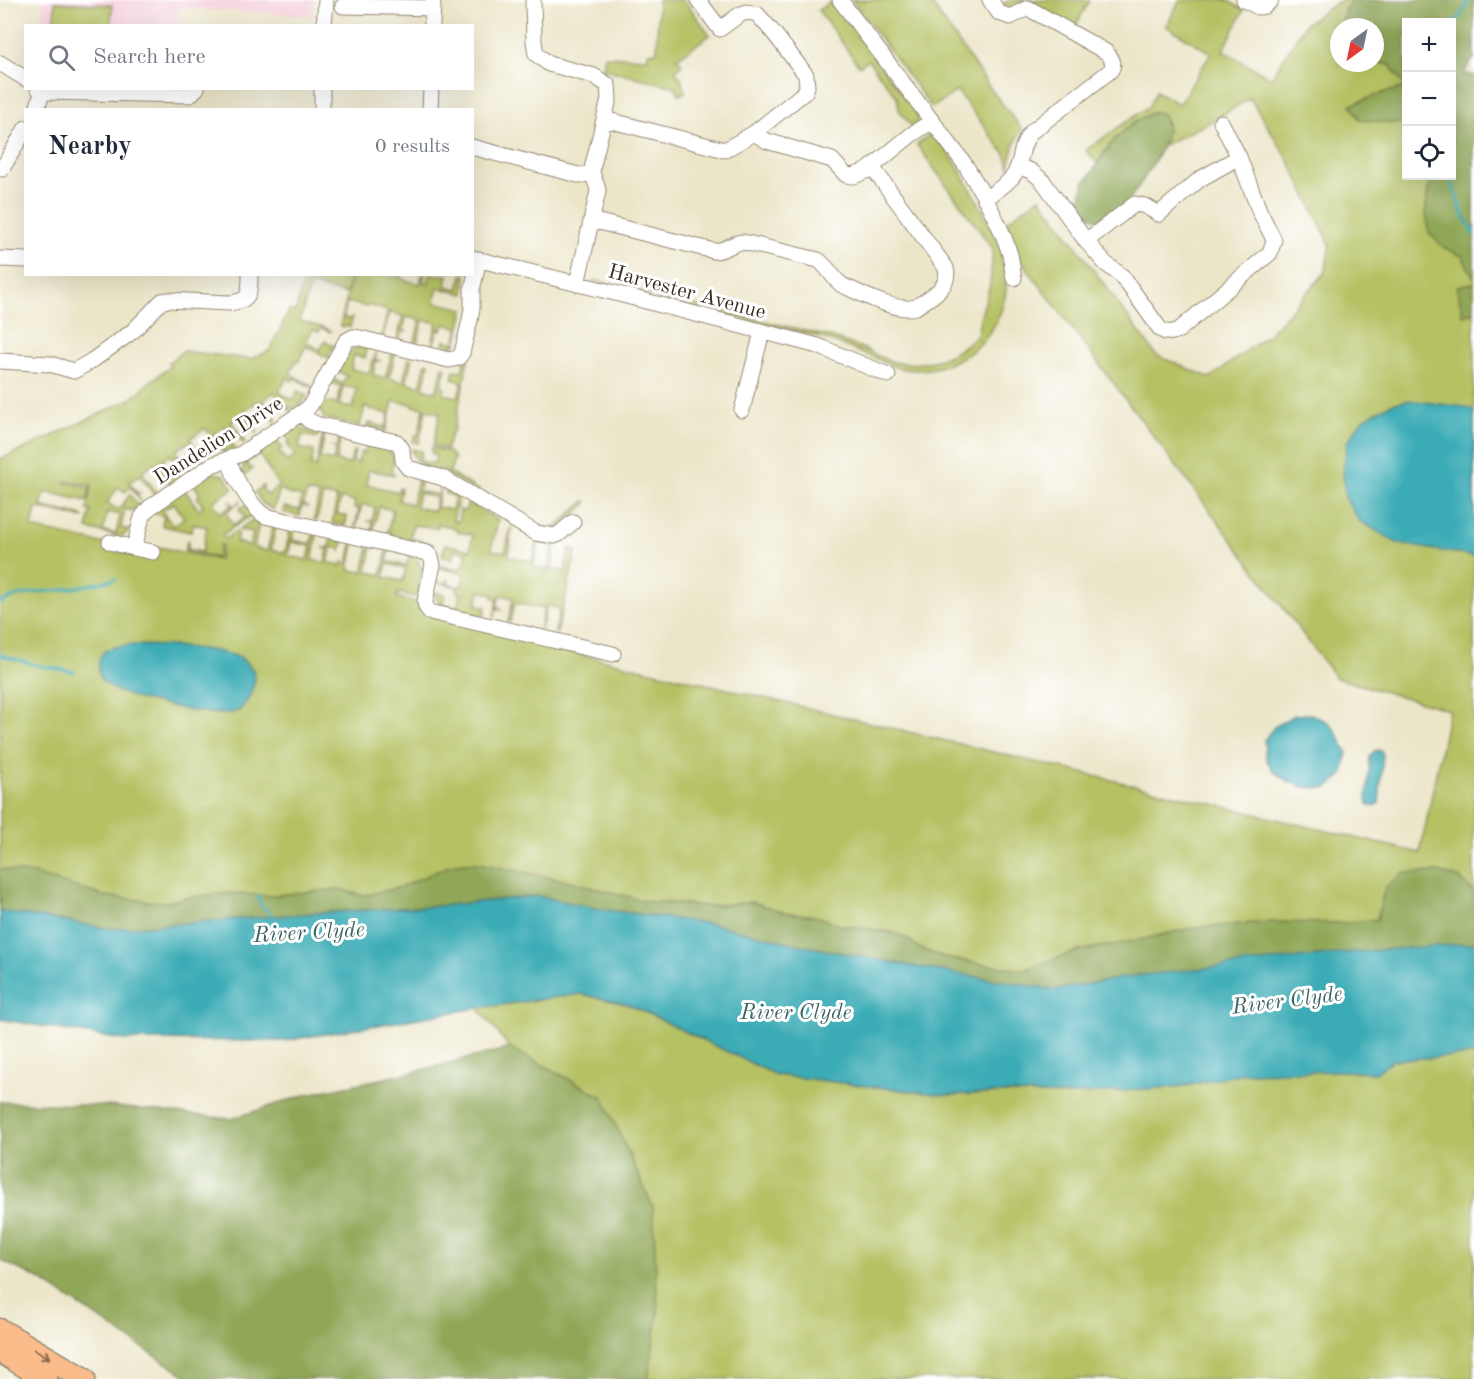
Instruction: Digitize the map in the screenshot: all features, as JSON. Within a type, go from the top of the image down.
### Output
[{"type":"highway","points":[[0,1330],[84,1379]]},
{"type":"highway","points":[[0,1351],[46,1379]]},
{"type":"street","points":[[324,24],[326,0]]},
{"type":"street","points":[[533,0],[536,54],[549,64],[594,76],[608,85],[609,99],[593,163],[592,174],[598,192],[577,284]]},
{"type":"street","points":[[604,119],[725,150],[754,133],[805,92],[806,75],[757,14],[747,12],[739,15],[720,29],[698,0]]},
{"type":"street","points":[[840,0],[964,163],[1005,240],[1011,257],[1014,278]]},
{"type":"street","points":[[985,199],[1014,175],[1021,149],[1031,132],[1110,71],[1113,65],[1106,51],[1028,8],[1010,17],[999,13],[990,0]]},
{"type":"street","points":[[1244,0],[1258,7],[1265,6],[1271,0]]},
{"type":"street","points":[[344,6],[433,4],[432,24]]},
{"type":"street","points":[[0,63],[24,78]]},
{"type":"street","points":[[37,108],[40,90],[190,95],[195,90]]},
{"type":"street","points":[[322,90],[322,108]]},
{"type":"street","points":[[430,90],[430,108]]},
{"type":"street","points":[[754,133],[767,141],[830,159],[849,176],[856,176],[872,167],[932,121]]},
{"type":"street","points":[[1018,166],[1031,171],[1042,180],[1086,241],[1106,264],[1122,276],[1160,329],[1166,333],[1172,333],[1179,330],[1270,253],[1274,240],[1221,122]]},
{"type":"street","points":[[0,169],[24,132]]},
{"type":"street","points":[[474,148],[578,175],[592,174]]},
{"type":"street","points":[[1086,241],[1136,204],[1159,214],[1200,179],[1239,158]]},
{"type":"street","points":[[591,220],[714,251],[721,251],[737,242],[743,242],[818,260],[842,285],[894,306],[916,307],[943,286],[947,278],[946,268],[872,167]]},
{"type":"street","points":[[0,259],[24,260]]},
{"type":"street","name":"Harvester Avenue","points":[[476,259],[818,346],[888,375]]},
{"type":"street","name":"Dandelion Drive","points":[[474,274],[476,259]]},
{"type":"street","points":[[0,361],[50,364],[74,370],[93,360],[133,331],[162,301],[239,302],[246,298],[250,291],[250,276]]},
{"type":"street","name":"Dandelion Drive","points":[[134,548],[140,521],[147,510],[213,465],[241,454],[312,404],[344,344],[350,338],[357,337],[449,360],[458,358],[462,353],[472,312],[474,276]]},
{"type":"street","points":[[742,410],[762,332]]},
{"type":"street","points":[[302,413],[316,424],[396,442],[402,449],[403,461],[408,468],[443,478],[536,533],[554,536],[573,522]]},
{"type":"street","points":[[229,459],[235,477],[258,510],[265,516],[430,555],[433,561],[425,601],[430,612],[613,654]]},
{"type":"street","points":[[110,542],[153,552]]},
{"type":"shaded area","points":[[42,0],[314,0],[313,16],[178,8],[177,24],[43,24]]},
{"type":"green space","points":[[658,0],[684,0],[710,35],[677,58],[682,65],[675,71],[681,78],[685,92],[680,95],[675,87],[603,69],[605,56],[648,58],[648,52],[657,52]]},
{"type":"green space","points":[[852,0],[929,0],[993,92],[1022,129],[1014,146],[1009,167],[1005,154],[957,91],[932,108]]},
{"type":"green space","points":[[1009,0],[1090,0],[1075,27],[1030,1],[1021,2],[1009,8],[1002,5]]},
{"type":"green space","points":[[1180,0],[1227,0],[1244,10],[1223,51],[1271,78],[1306,23],[1341,0],[1352,0],[1345,9],[1344,18],[1330,18],[1330,72],[1384,72],[1384,64],[1389,64],[1402,82],[1402,88],[1351,105],[1360,120],[1402,124],[1402,180],[1431,180],[1426,212],[1443,247],[1462,256],[1474,278],[1474,283],[1457,287],[1463,315],[1474,312],[1474,943],[1133,976],[1056,990],[804,946],[712,924],[600,909],[0,911],[0,459],[133,398],[148,383],[170,367],[168,363],[183,351],[250,359],[269,351],[289,311],[296,311],[304,276],[350,278],[346,294],[310,285],[300,321],[331,331],[321,328],[319,332],[313,329],[306,342],[320,350],[325,341],[334,346],[328,358],[306,346],[298,362],[296,361],[290,374],[312,387],[294,378],[292,381],[287,378],[279,392],[293,400],[298,391],[307,396],[301,404],[294,409],[292,406],[289,408],[291,411],[284,403],[279,407],[282,403],[274,392],[264,400],[277,420],[275,422],[269,414],[253,424],[257,434],[251,426],[246,429],[250,426],[242,414],[231,422],[245,442],[243,443],[232,427],[228,429],[225,426],[214,434],[222,446],[229,440],[235,449],[222,452],[215,442],[199,452],[204,461],[202,462],[187,443],[176,451],[190,471],[188,472],[177,455],[173,458],[170,455],[159,463],[168,476],[173,473],[174,469],[180,477],[170,484],[154,463],[142,472],[157,493],[154,495],[140,475],[129,482],[137,493],[141,492],[137,495],[142,503],[131,487],[125,492],[118,487],[107,503],[119,510],[130,494],[138,506],[134,511],[125,509],[121,528],[130,530],[121,537],[87,529],[91,511],[87,510],[92,485],[65,481],[65,483],[90,487],[87,501],[45,492],[41,506],[84,516],[83,518],[36,508],[32,528],[110,545],[110,550],[155,560],[159,547],[219,560],[222,545],[220,545],[217,558],[185,550],[187,540],[189,541],[187,549],[202,552],[207,527],[193,524],[191,532],[162,526],[164,516],[152,512],[184,489],[199,510],[203,506],[197,497],[200,494],[193,483],[213,473],[224,475],[233,488],[213,502],[220,513],[232,505],[230,501],[234,506],[226,512],[233,525],[245,517],[239,509],[245,505],[252,515],[223,534],[225,539],[235,532],[238,533],[236,542],[250,546],[253,532],[238,530],[254,519],[259,523],[254,548],[267,551],[273,526],[276,527],[271,550],[285,553],[290,530],[294,531],[292,540],[311,544],[313,535],[317,536],[312,560],[325,563],[328,549],[323,548],[329,548],[331,539],[343,541],[341,551],[332,547],[328,562],[342,566],[343,562],[348,563],[352,544],[354,544],[349,570],[363,572],[369,547],[372,548],[367,571],[381,575],[387,551],[389,552],[387,561],[406,566],[409,556],[416,558],[423,570],[417,597],[398,593],[397,597],[554,648],[1420,853],[1449,710],[1336,678],[1019,258],[1005,223],[1040,197],[1156,355],[1210,378],[1270,333],[1325,273],[1330,244],[1288,159],[1250,98],[1212,121],[1162,146],[1167,124],[1164,117],[1154,112],[1121,134],[1097,164],[1086,150],[1149,106],[1156,91],[1179,104],[1211,53],[1166,26]],"holes":[[[259,400],[268,412],[252,422],[244,411]],[[205,428],[213,439],[198,450],[190,439]],[[174,503],[184,518],[173,526],[162,511]],[[107,512],[120,515],[116,534],[103,531]],[[291,542],[311,546],[308,560],[288,556]],[[387,564],[406,568],[403,581],[384,577]],[[132,645],[175,646],[217,651],[240,657],[253,670],[240,710],[221,714],[193,711],[135,698],[101,680],[98,670]]]},
{"type":"green space","points":[[1352,0],[1474,0],[1474,59],[1464,74],[1474,75],[1474,278],[1462,256],[1443,247],[1429,233],[1426,212],[1431,180],[1456,180],[1456,18],[1402,18],[1402,82],[1389,64],[1384,64],[1384,18],[1344,18],[1345,9]]},
{"type":"green space","points":[[55,2],[112,5],[111,24],[54,24]]},
{"type":"green space","points":[[831,2],[914,109],[919,121],[912,127],[899,110],[897,97],[868,60],[859,66],[818,10]]},
{"type":"green space","points":[[1402,88],[1402,124],[1360,120],[1351,105]]},
{"type":"green space","points":[[1154,112],[1161,113],[1167,130],[1156,158],[1122,208],[1107,218],[1094,218],[1089,215],[1083,205],[1082,192],[1085,182],[1118,136],[1143,117]]},
{"type":"green space","points":[[930,135],[941,143],[953,158],[984,212],[999,244],[1006,272],[1006,290],[995,324],[985,338],[957,360],[929,369],[899,368],[822,338],[593,280],[831,337],[894,362],[917,363],[946,357],[977,336],[990,285],[993,249],[917,145]]},
{"type":"green space","points":[[348,276],[397,278],[402,276],[401,279],[420,284],[422,276],[425,276],[423,282],[428,283],[430,276],[448,276],[446,286],[458,289],[462,276],[466,276],[464,294],[438,288],[434,302],[464,309],[456,344],[442,351],[445,340],[455,343],[459,328],[444,324],[442,330],[438,329],[433,348],[431,348],[437,323],[423,320],[417,344],[414,344],[420,320],[406,317],[403,330],[407,332],[402,331],[399,340],[397,339],[403,316],[389,312],[383,336],[388,312],[386,310],[347,302],[343,317],[352,318],[350,327],[343,328],[340,326],[352,277]]},
{"type":"green space","points":[[481,282],[480,315],[465,372],[453,433],[451,433],[447,449],[433,446],[440,413],[426,410],[419,443],[413,442],[415,435],[418,436],[424,408],[413,406],[413,404],[393,401],[386,431],[367,427],[368,423],[386,427],[389,414],[365,406],[360,426],[324,418],[319,407],[322,401],[337,404],[341,386],[332,383],[334,379],[342,384],[347,376],[338,371],[343,361],[349,353],[361,347],[367,348],[365,358],[354,355],[351,369],[369,373],[377,350],[375,360],[381,361],[376,361],[373,375],[385,378],[392,354],[395,355],[389,378],[403,382],[409,358],[412,359],[406,382],[420,386],[426,363],[429,363],[423,388],[436,392],[443,367],[446,368],[441,387],[445,388],[443,394],[458,397],[462,382],[452,379],[454,370],[462,371],[476,314],[476,294]],"holes":[[[343,386],[357,389],[353,408],[339,405]]]},
{"type":"green space","points":[[1474,283],[1474,312],[1463,315],[1457,286]]},
{"type":"green space","points":[[294,427],[318,433],[317,438],[302,435],[299,448],[314,451],[311,466],[316,467],[323,434],[325,434],[320,458],[333,461],[336,448],[331,446],[337,447],[339,437],[341,438],[336,461],[350,464],[353,451],[355,451],[353,462],[358,463],[361,452],[365,453],[367,443],[386,447],[394,458],[391,472],[394,475],[369,470],[366,484],[398,492],[399,488],[401,489],[399,501],[412,504],[418,479],[421,480],[419,491],[438,495],[441,486],[437,507],[452,510],[455,496],[445,494],[447,489],[459,496],[453,521],[458,522],[460,510],[465,511],[468,502],[498,520],[491,550],[505,552],[511,528],[508,556],[532,561],[537,541],[539,542],[533,567],[548,570],[553,545],[555,545],[552,569],[565,572],[569,548],[576,552],[557,633],[555,632],[560,609],[547,605],[541,629],[544,609],[515,603],[510,622],[508,622],[513,598],[500,595],[497,608],[502,610],[496,609],[494,619],[497,599],[493,598],[493,594],[480,591],[477,605],[486,607],[484,616],[442,607],[434,592],[445,595],[442,604],[457,607],[461,594],[457,593],[457,587],[437,582],[446,584],[448,579],[448,584],[461,587],[464,574],[440,568],[440,566],[459,570],[460,566],[464,566],[467,553],[454,550],[452,559],[442,557],[445,544],[470,550],[473,535],[438,524],[437,528],[413,525],[410,538],[433,545],[392,536],[390,532],[388,536],[393,510],[379,507],[373,532],[371,532],[373,522],[367,521],[372,521],[375,508],[362,504],[355,528],[359,509],[354,508],[355,502],[341,498],[337,514],[347,516],[345,526],[332,523],[337,498],[323,495],[317,520],[314,519],[319,495],[307,492],[303,506],[308,507],[302,506],[300,516],[283,512],[284,507],[299,510],[302,497],[285,493],[285,490],[280,490],[273,510],[262,503],[255,492],[263,486],[267,495],[279,486],[259,454],[246,462],[253,469],[244,475],[242,473],[244,462],[276,440],[282,448],[279,451],[287,462],[295,456],[284,434]],"holes":[[[419,493],[437,498],[434,511],[416,507]]]},
{"type":"green space","points":[[432,448],[449,452],[454,458],[450,473],[526,519],[447,475],[449,472],[444,473],[422,467],[411,451],[412,449],[422,451],[420,461],[434,464],[436,455],[431,453]]},
{"type":"green space","points":[[585,501],[587,502],[559,528],[548,531],[534,523],[548,528],[556,526]]},
{"type":"green space","points":[[479,863],[573,882],[645,901],[708,906],[752,902],[787,913],[816,916],[840,925],[891,932],[908,939],[921,949],[950,959],[1024,970],[1077,951],[1192,928],[1266,922],[1345,923],[1377,919],[1385,888],[1403,873],[1439,872],[1461,879],[1474,893],[1474,944],[1133,976],[1056,990],[804,946],[712,924],[600,909],[537,896],[439,906],[112,929],[0,911],[0,869],[35,874],[103,896],[168,902],[189,897],[229,893],[267,896],[338,889],[366,895],[401,887],[451,865]]},
{"type":"green space","points":[[581,994],[630,1005],[776,1075],[944,1095],[1008,1093],[1070,1095],[1185,1086],[1244,1073],[1347,1071],[1376,1073],[1392,1060],[1474,1055],[1474,1379],[648,1379],[658,1314],[603,1097],[510,1048],[478,1008]]},
{"type":"green space","points":[[510,1048],[603,1097],[653,1207],[658,1314],[648,1379],[190,1379],[41,1280],[0,1260],[0,1102],[107,1106],[231,1119],[308,1094],[409,1073]]},
{"type":"water","points":[[1408,400],[1465,407],[1474,411],[1474,556],[1399,544],[1359,521],[1345,498],[1343,472],[1347,442],[1363,419],[1391,404]]},
{"type":"water","points":[[132,645],[175,646],[217,651],[240,657],[253,670],[255,681],[249,698],[240,710],[221,714],[193,711],[135,698],[115,690],[101,680],[100,656],[109,649]]},
{"type":"water","points":[[1311,714],[1328,722],[1336,731],[1347,752],[1343,775],[1327,788],[1304,787],[1290,782],[1274,772],[1266,759],[1264,740],[1274,727],[1294,715]]},
{"type":"water","points":[[1379,750],[1383,754],[1379,804],[1373,807],[1368,804],[1367,797],[1370,756],[1374,751]]},
{"type":"water","name":"River Clyde","points":[[537,896],[600,909],[712,924],[804,946],[1056,990],[1133,976],[1354,952],[1474,943],[1474,1055],[1393,1060],[1376,1073],[1347,1071],[1244,1073],[1185,1086],[1070,1095],[1008,1093],[944,1095],[776,1075],[630,1005],[581,994],[478,1008],[284,1041],[123,1040],[0,1019],[0,911],[112,929],[439,906]]},
{"type":"waterway","points":[[1456,22],[1470,0]]},
{"type":"waterway","points":[[1451,180],[1461,210],[1474,234]]},
{"type":"waterway","points":[[0,603],[22,595],[74,588],[115,579]]},
{"type":"waterway","points":[[0,655],[74,672]]},
{"type":"waterway","points":[[258,896],[260,904],[273,916]]}]
